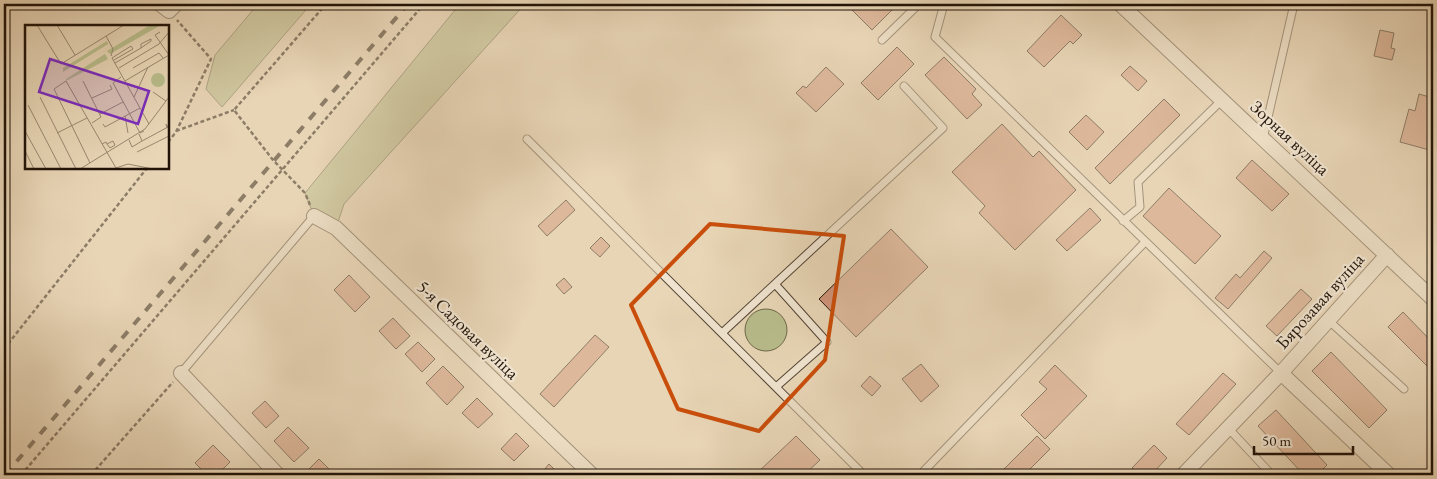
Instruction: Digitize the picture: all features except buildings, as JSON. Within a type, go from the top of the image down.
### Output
[{"type":"street","name":"Зорная вуліца","points":[[1120,4],[1433,299]]},
{"type":"street","name":"5-я Садовая вуліца","points":[[314,216],[336,228],[592,475]]},
{"type":"street","name":"Бярозавая вуліца","points":[[1183,475],[1281,373],[1387,255]]},
{"type":"street","points":[[181,373],[278,475]]},
{"type":"street","name":"Бярозавая вуліца","points":[[1281,373],[1390,475]]},
{"type":"lane","points":[[882,40],[919,4]]},
{"type":"lane","points":[[944,4],[935,37],[1281,373]]},
{"type":"lane","points":[[1263,139],[1294,4]]},
{"type":"lane","points":[[722,334],[943,128],[904,86]]},
{"type":"lane","points":[[1123,221],[1140,207],[1138,182],[1222,100]]},
{"type":"lane","points":[[527,139],[864,475]]},
{"type":"lane","points":[[181,373],[314,216]]},
{"type":"lane","points":[[920,475],[1145,242]]},
{"type":"lane","points":[[776,284],[827,342],[776,388]]},
{"type":"lane","points":[[1328,320],[1404,389]]},
{"type":"lane","points":[[1228,429],[1272,475]]},
{"type":"path","points":[[176,132],[234,110],[326,4]]},
{"type":"path","points":[[21,475],[424,4]]},
{"type":"path","points":[[168,6],[211,59],[176,132],[169,141]]},
{"type":"path","points":[[234,110],[283,170],[305,193],[314,216]]},
{"type":"path","points":[[4,349],[146,169]]},
{"type":"path","points":[[91,475],[181,373]]},
{"type":"highlighted area","points":[[710,224],[844,236],[825,360],[759,431],[678,409],[631,305]]},
{"type":"green space","points":[[258,4],[311,4],[222,107],[206,89],[215,55]]},
{"type":"green space","points":[[460,4],[525,4],[344,204],[336,228],[314,216],[305,193]]},
{"type":"green space","points":[[770,309],[778,312],[784,318],[787,330],[784,342],[778,348],[762,351],[754,348],[748,342],[745,326],[748,318],[754,312]]},
{"type":"railway","points":[[5,475],[408,4]]}]
